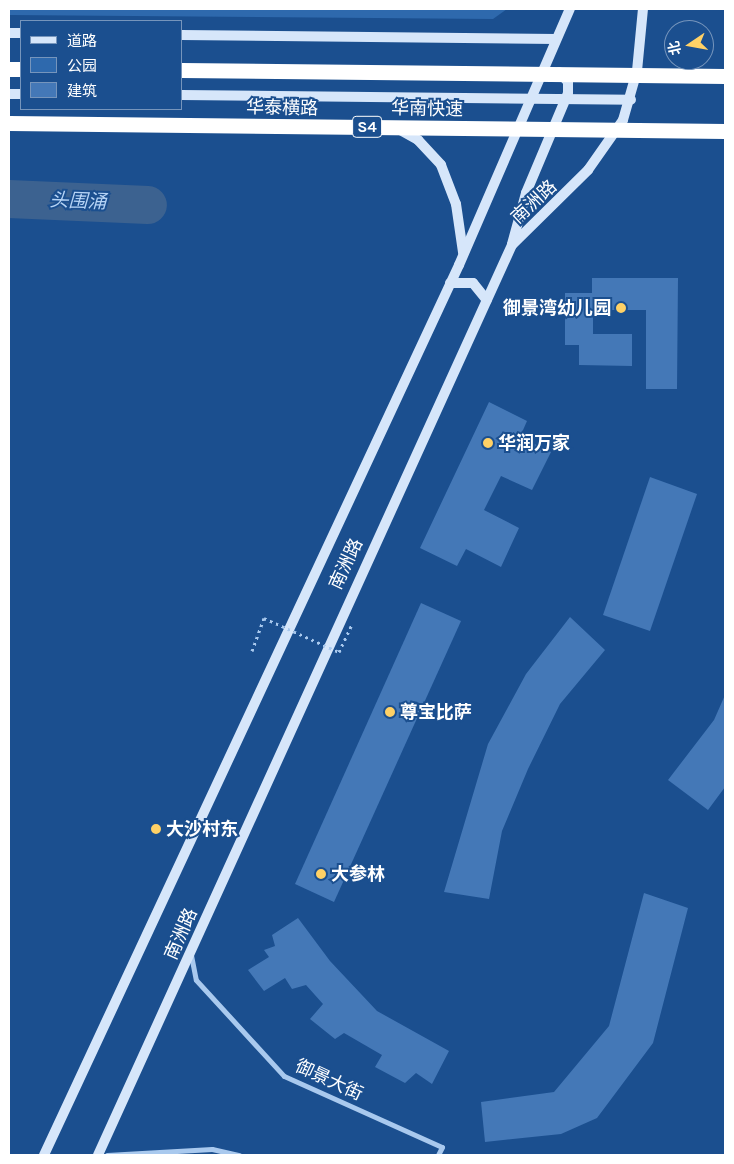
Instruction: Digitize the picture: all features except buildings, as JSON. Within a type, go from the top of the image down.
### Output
[{"type":"highway","name":"华南快速","points":[[182,70],[725,76]]},
{"type":"highway","name":"华南快速","points":[[9,122],[725,131]]},
{"type":"main road","name":"南洲路","points":[[44,1155],[462,258],[570,9]]},
{"type":"main road","name":"南洲路","points":[[98,1155],[190,954],[304,693],[512,245],[571,189],[619,127],[630,100],[643,9]]},
{"type":"main road","points":[[182,35],[556,39]]},
{"type":"main road","points":[[182,65],[543,69],[565,77],[566,99],[526,193],[512,245]]},
{"type":"main road","name":"华泰横路","points":[[182,95],[630,100]]},
{"type":"main road","name":"华泰横路","points":[[9,122],[619,127]]},
{"type":"main road","points":[[387,125],[418,140],[441,165],[456,204],[462,258]]},
{"type":"main road","points":[[450,283],[473,283],[487,300]]},
{"type":"street","name":"御景大街","points":[[190,954],[196,980],[284,1076],[442,1147],[438,1155]]},
{"type":"street","points":[[107,1155],[117,1151],[212,1149],[239,1155]]},
{"type":"path","points":[[252,651],[264,618],[339,652],[352,624]]},
{"type":"green space","points":[[9,9],[507,9],[493,19],[9,15]]},
{"type":"waterway","name":"头围涌","points":[[9,199],[148,205]]},
{"type":"place","name":"御景湾幼儿园","points":[[621,308]]},
{"type":"place","name":"华润万家","points":[[488,443]]},
{"type":"place","name":"尊宝比萨","points":[[390,712]]},
{"type":"place","name":"大沙村东","points":[[156,829]]},
{"type":"place","name":"大参林","points":[[321,874]]}]
